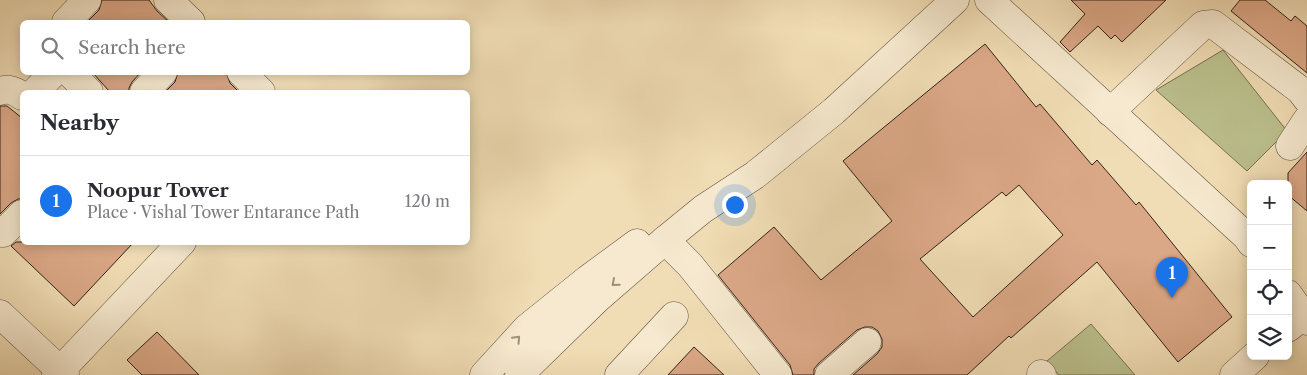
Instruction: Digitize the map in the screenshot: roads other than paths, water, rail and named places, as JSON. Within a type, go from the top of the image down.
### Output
[{"type":"street","points":[[68,20],[87,0]]},
{"type":"street","points":[[168,0],[189,20]]},
{"type":"street","points":[[519,375],[598,299],[665,240],[704,209],[755,175],[834,111],[955,0]]},
{"type":"street","points":[[989,0],[1247,237]]},
{"type":"street","points":[[1110,112],[1203,25],[1213,24],[1300,90],[1307,99]]},
{"type":"street","points":[[37,90],[51,75]]},
{"type":"street","points":[[72,75],[87,90]]},
{"type":"street","points":[[146,90],[160,75]]},
{"type":"street","points":[[244,75],[259,90]]},
{"type":"street","points":[[0,91],[6,89],[20,95]]},
{"type":"street","points":[[1290,146],[1307,120]]},
{"type":"street","points":[[3,233],[20,216]]},
{"type":"street","points":[[484,375],[528,328],[588,279],[643,239],[665,240],[690,265],[778,375]]},
{"type":"street","points":[[0,314],[60,374],[179,245]]},
{"type":"street","points":[[619,375],[674,316]]},
{"type":"street","points":[[828,375],[867,342]]},
{"type":"street","points":[[1234,375],[1251,360]]},
{"type":"place","name":"Noopur Tower","points":[[1172,298]]}]
